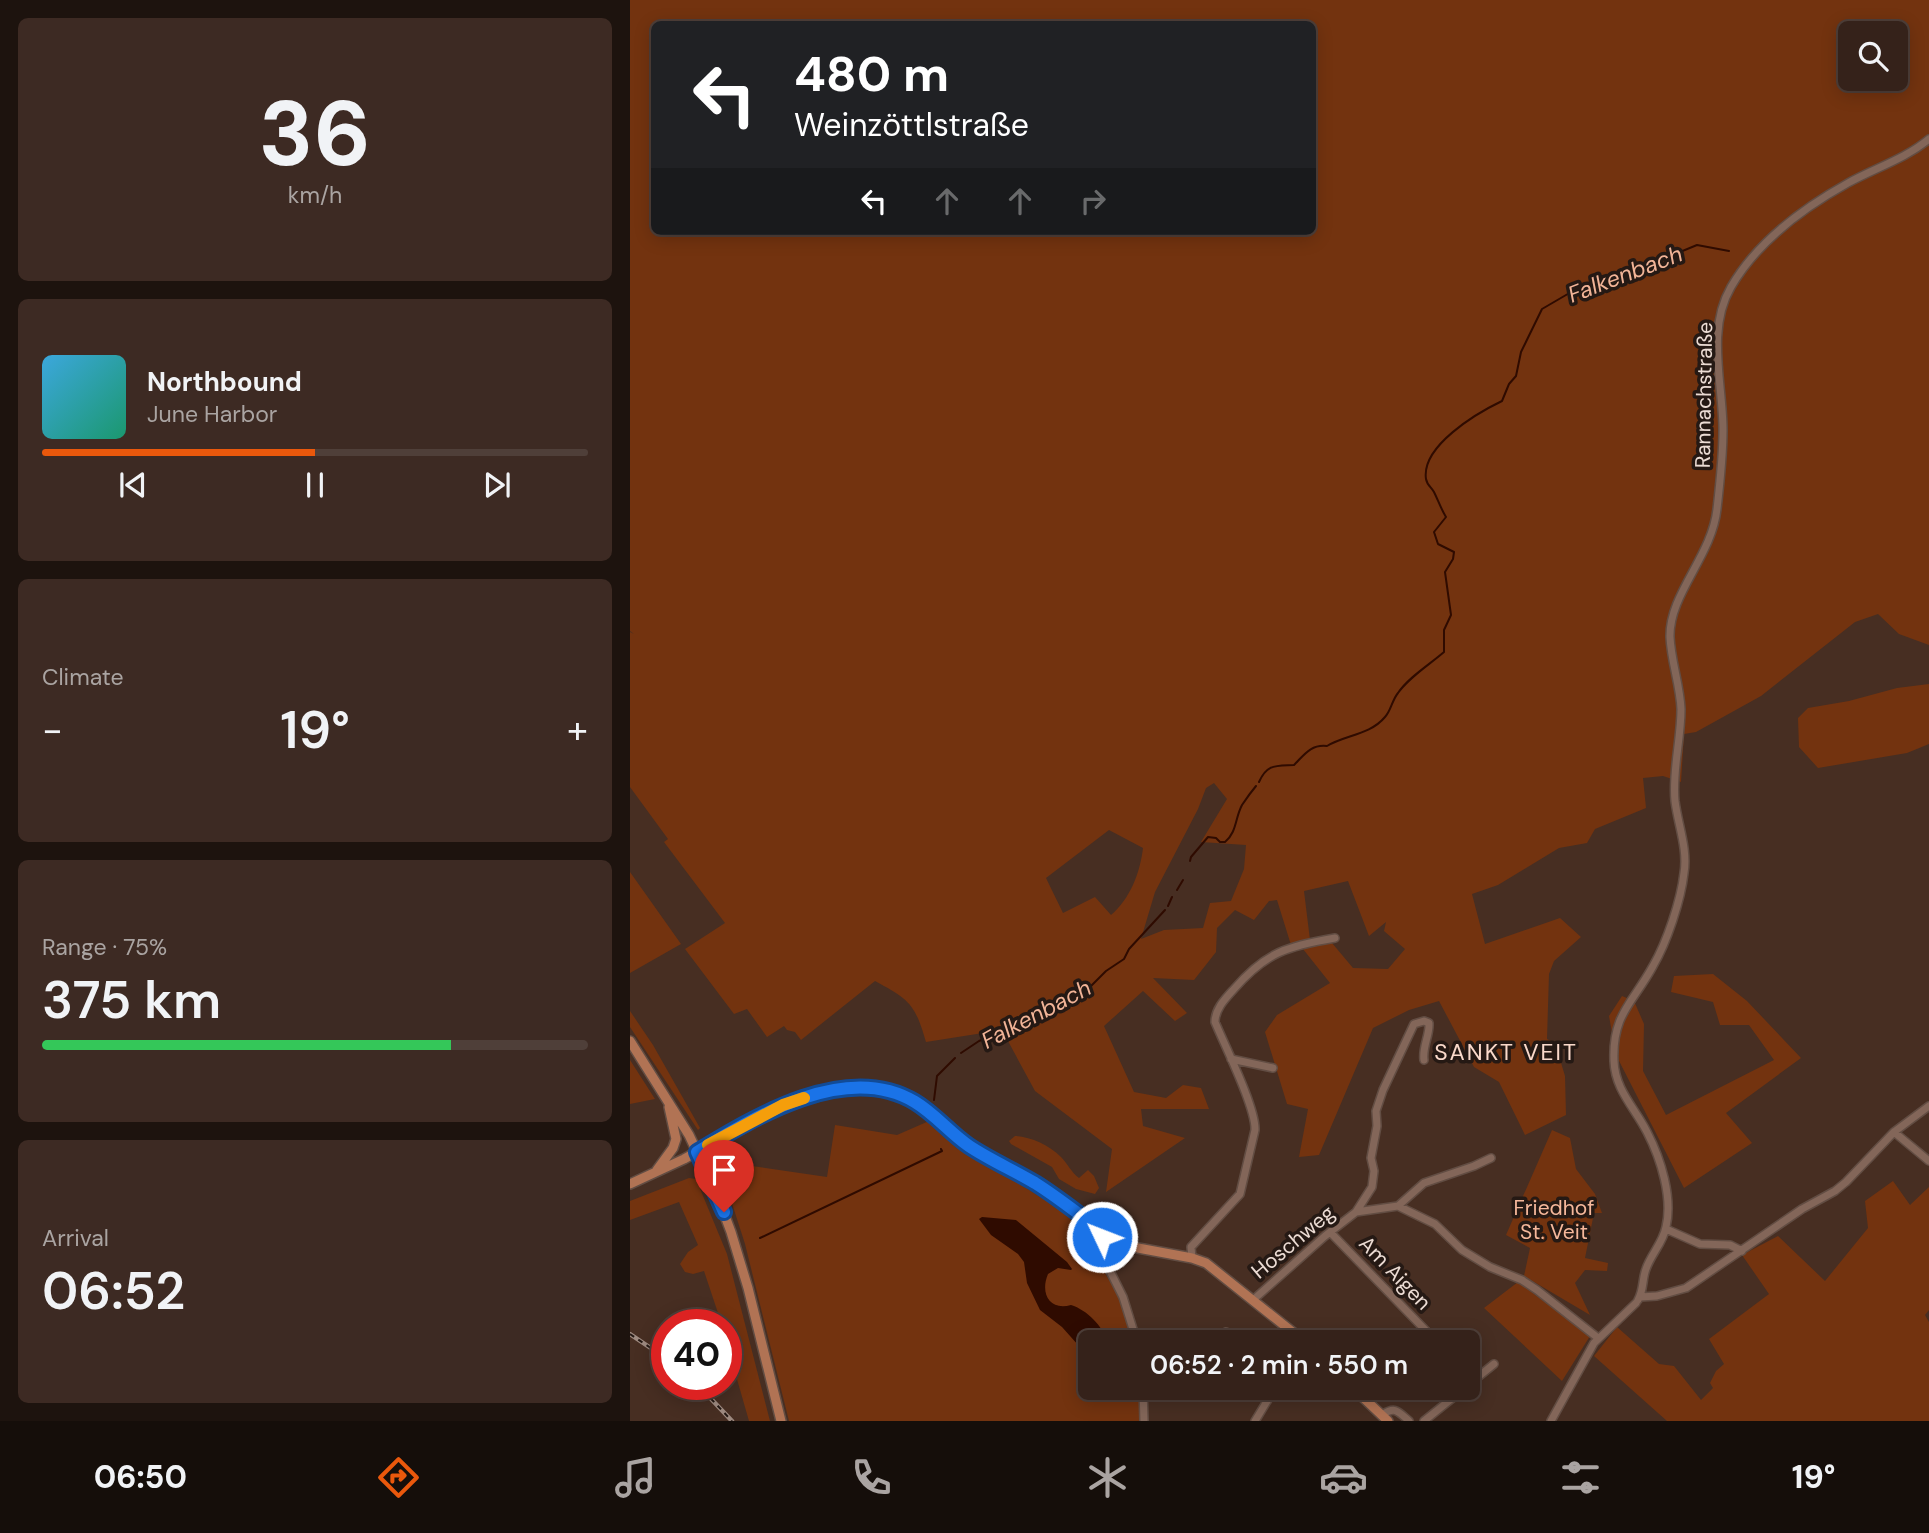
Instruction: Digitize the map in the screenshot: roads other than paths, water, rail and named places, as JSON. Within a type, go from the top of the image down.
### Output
[{"type":"main road","points":[[630,1041],[697,1152],[732,1232],[781,1421]]},
{"type":"main road","points":[[630,1184],[697,1152],[783,1105],[850,1088],[877,1087],[916,1102],[967,1144],[1035,1183],[1104,1233],[1150,1251],[1192,1258],[1213,1268],[1289,1330]]},
{"type":"main road","points":[[656,1171],[675,1143],[676,1130],[669,1103]]},
{"type":"main road","points":[[716,1192],[714,1160],[726,1135]]},
{"type":"main road","points":[[1366,1400],[1385,1418]]},
{"type":"street","name":"Rannachstraße","points":[[1638,1300],[1646,1267],[1666,1229],[1667,1193],[1647,1131],[1616,1078],[1615,1041],[1623,1012],[1652,968],[1665,942],[1684,873],[1684,847],[1674,788],[1681,713],[1680,689],[1670,639],[1676,606],[1702,558],[1717,513],[1723,430],[1718,355],[1721,319],[1732,284],[1767,240],[1848,183],[1915,151],[1929,139]]},
{"type":"street","points":[[1192,1258],[1191,1247],[1240,1194],[1255,1130],[1250,1107],[1215,1022],[1215,1015],[1224,1000],[1254,967],[1268,957],[1313,941],[1335,938]]},
{"type":"street","points":[[1356,1212],[1372,1187],[1374,1171],[1371,1158],[1377,1126],[1376,1111],[1382,1090],[1415,1024],[1424,1021],[1429,1023],[1430,1027],[1424,1046],[1424,1060]]},
{"type":"street","points":[[1231,1059],[1273,1068]]},
{"type":"street","points":[[1551,1421],[1598,1338],[1638,1300],[1686,1288],[1846,1182],[1894,1132],[1929,1106]]},
{"type":"street","points":[[1894,1132],[1929,1161]]},
{"type":"street","points":[[1491,1158],[1424,1183],[1398,1206],[1436,1224],[1462,1250],[1490,1267],[1522,1280],[1598,1338]]},
{"type":"street","name":"Hoschweg","points":[[1253,1300],[1356,1212],[1398,1206]]},
{"type":"street","points":[[1666,1229],[1700,1244],[1730,1245],[1742,1251]]},
{"type":"street","name":"Am Aigen","points":[[1330,1232],[1425,1330]]},
{"type":"street","points":[[1104,1233],[1100,1243],[1101,1253],[1123,1297],[1133,1330]]},
{"type":"street","points":[[1480,1375],[1494,1364]]},
{"type":"street","points":[[1143,1400],[1144,1421]]},
{"type":"street","points":[[1255,1421],[1268,1400]]},
{"type":"street","points":[[1424,1421],[1450,1400]]},
{"type":"street","points":[[1385,1418],[1391,1409],[1396,1409],[1409,1421]]},
{"type":"waterway","name":"Falkenbach","points":[[1259,782],[1269,769],[1294,765],[1312,748],[1327,746],[1372,728],[1387,715],[1396,696],[1413,676],[1444,652],[1444,630],[1451,615],[1445,572],[1454,552],[1438,544],[1434,532],[1446,517],[1426,479],[1427,467],[1432,455],[1453,432],[1502,401],[1509,384],[1516,376],[1521,352],[1542,309],[1578,288],[1591,287],[1612,276],[1622,276],[1697,245],[1729,251]]},
{"type":"waterway","name":"Falkenbach","points":[[1190,861],[1208,837],[1216,838],[1220,842],[1229,838],[1242,805],[1256,786]]},
{"type":"waterway","name":"Falkenbach","points":[[1177,890],[1183,880]]},
{"type":"waterway","name":"Falkenbach","points":[[1168,906],[1172,897]]},
{"type":"waterway","name":"Falkenbach","points":[[961,1053],[979,1041],[1026,1022],[1090,987],[1106,971],[1124,959],[1129,949],[1165,910]]},
{"type":"waterway","name":"Falkenbach","points":[[934,1100],[937,1076],[955,1058]]},
{"type":"waterway","name":"Falkenbach","points":[[760,1238],[942,1151],[941,1149]]},
{"type":"railway","points":[[630,1334],[651,1348]]},
{"type":"railway","points":[[712,1400],[732,1421]]},
{"type":"district","name":"SANKT VEIT","points":[[1506,1052]]},
{"type":"park label","name":"Friedhof St. Veit","points":[[1554,1220]]}]
